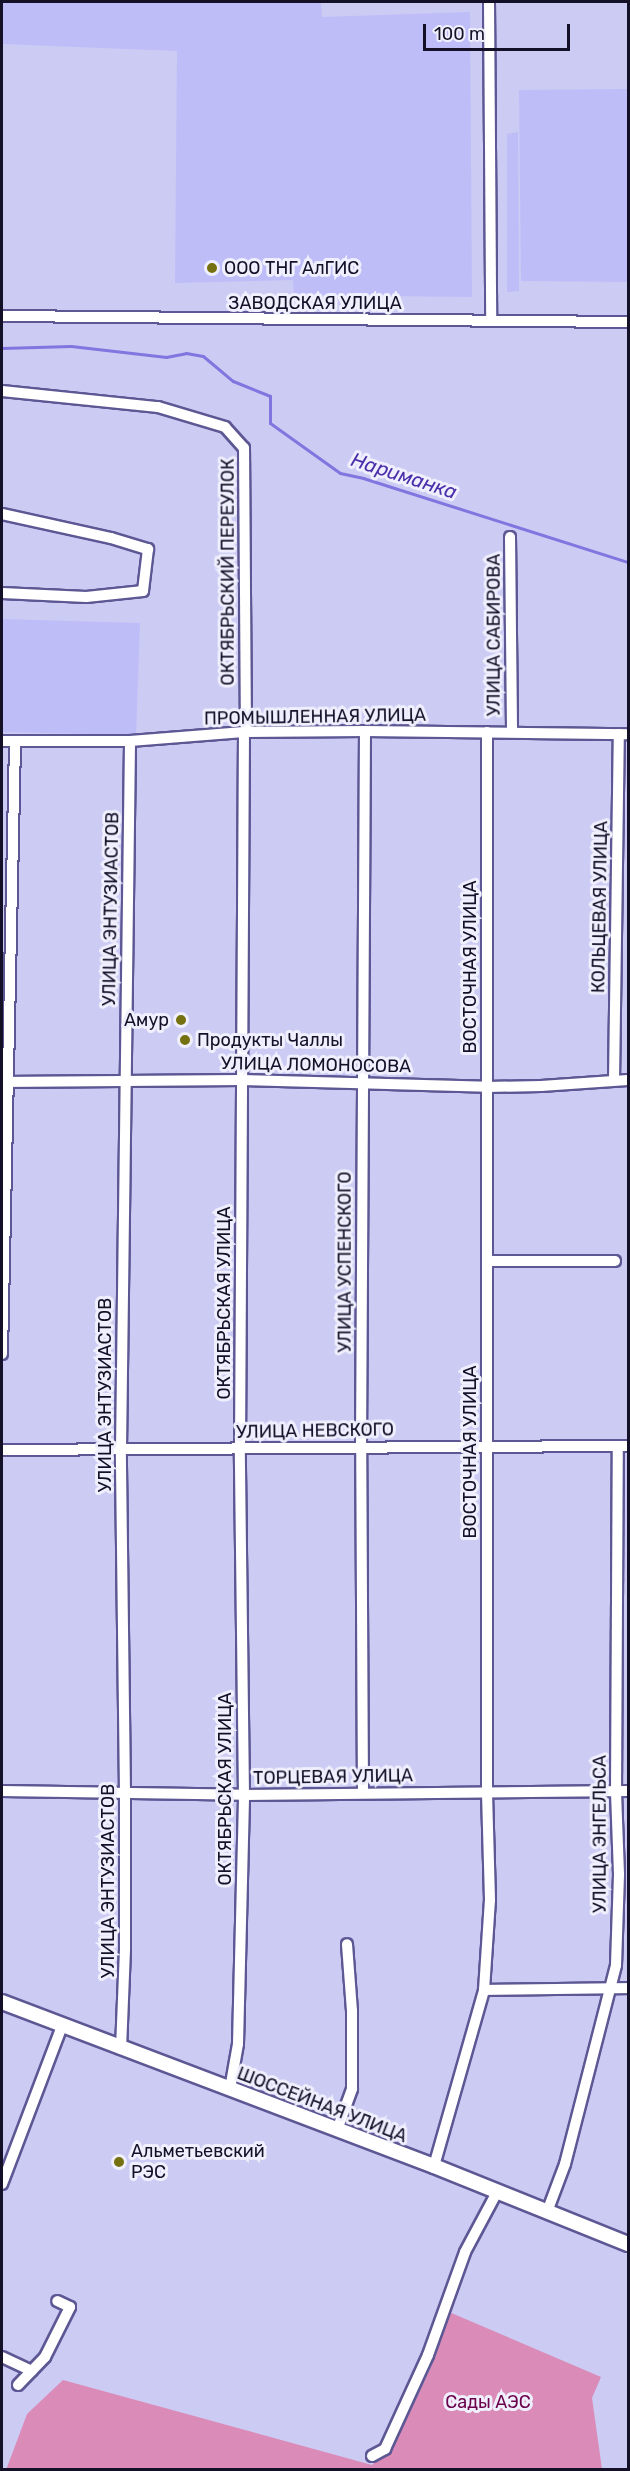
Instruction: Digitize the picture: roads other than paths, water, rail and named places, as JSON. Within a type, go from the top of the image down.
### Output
[{"type":"main road","name":"ШОССЕЙНАЯ УЛИЦА","points":[[2,2002],[434,2166],[628,2244]]},
{"type":"street","points":[[489,2],[491,321]]},
{"type":"street","name":"ЗАВОДСКАЯ УЛИЦА","points":[[2,316],[628,322]]},
{"type":"street","name":"ОКТЯБРЬСКИЙ ПЕРЕУЛОК","points":[[2,391],[158,407],[225,428],[244,448],[245,732]]},
{"type":"street","points":[[2,514],[111,538],[148,549],[147,577],[143,591],[86,597],[2,593]]},
{"type":"street","name":"УЛИЦА САБИРОВА","points":[[510,537],[512,732]]},
{"type":"street","name":"УЛИЦА УСПЕНСКОГО","points":[[363,1793],[360,1447],[365,731]]},
{"type":"street","name":"ПРОМЫШЛЕННАЯ УЛИЦА","points":[[2,741],[15,743],[130,741],[245,732],[624,734]]},
{"type":"street","name":"ОКТЯБРЬСКАЯ УЛИЦА","points":[[230,2089],[238,2044],[244,1796],[240,1448],[245,732]]},
{"type":"street","name":"ВОСТОЧНАЯ УЛИЦА","points":[[434,2166],[484,1990],[490,1900],[487,1792],[486,1446],[487,732]]},
{"type":"street","name":"КОЛЬЦЕВАЯ УЛИЦА","points":[[614,1080],[624,734]]},
{"type":"street","name":"УЛИЦА ЭНТУЗИАСТОВ","points":[[121,2049],[125,1793],[121,1450],[130,741]]},
{"type":"street","points":[[2,1354],[4,1082],[15,743]]},
{"type":"street","name":"УЛИЦА ЛОМОНОСОВА","points":[[4,1082],[124,1079],[242,1080],[487,1087],[628,1080]]},
{"type":"street","points":[[487,1261],[615,1262]]},
{"type":"street","name":"УЛИЦА НЕВСКОГО","points":[[2,1450],[623,1446]]},
{"type":"street","name":"УЛИЦА ЭНГЕЛЬСА","points":[[547,2212],[565,2164],[616,1965],[619,1874],[616,1791],[623,1446]]},
{"type":"street","name":"ТОРЦЕВАЯ УЛИЦА","points":[[2,1791],[244,1796],[628,1791]]},
{"type":"street","points":[[337,2130],[352,2089],[352,2011],[347,1944]]},
{"type":"street","points":[[484,1990],[628,1988]]},
{"type":"street","points":[[2,2184],[62,2026]]},
{"type":"street","points":[[372,2456],[385,2449],[428,2355],[465,2252],[496,2192]]},
{"type":"street","points":[[18,2385],[51,2347],[70,2307],[57,2301]]},
{"type":"street","points":[[2,2357],[32,2371]]},
{"type":"waterway","name":"Нариманка","points":[[2,348],[71,346],[166,357],[186,353],[203,356],[233,381],[270,396],[270,423],[340,473],[363,478],[628,562]]},
{"type":"place","name":"ООО ТНГ АлГИС","points":[[212,268]]},
{"type":"place","name":"Амур","points":[[181,1020]]},
{"type":"place","name":"Продукты Чаллы","points":[[185,1040]]},
{"type":"place","name":"Альметьевский РЭС","points":[[119,2162]]},
{"type":"park label","name":"Сады АЭС","points":[[488,2402]]}]
